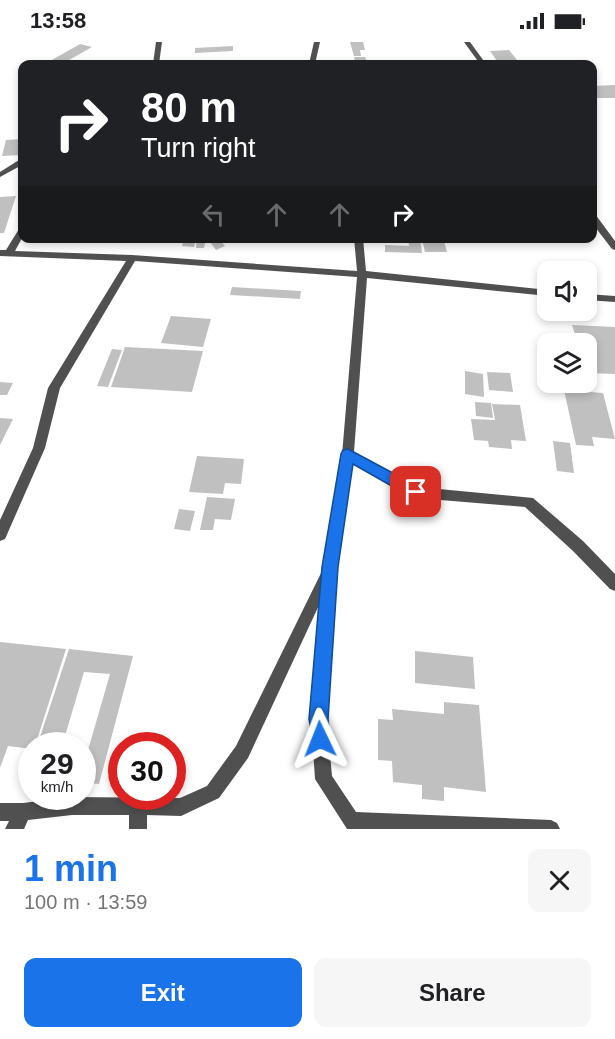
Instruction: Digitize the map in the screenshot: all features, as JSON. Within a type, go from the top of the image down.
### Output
[{"type":"street","points":[[157,60],[159,42]]},
{"type":"street","points":[[313,60],[317,42]]},
{"type":"street","points":[[467,42],[480,60]]},
{"type":"street","points":[[0,175],[18,164]]},
{"type":"street","points":[[597,223],[615,247]]},
{"type":"street","points":[[5,253],[18,236]]},
{"type":"street","points":[[359,243],[362,274],[348,454],[330,567],[319,719],[324,779],[356,825],[551,829]]},
{"type":"street","points":[[5,253],[132,258],[362,274],[537,292]]},
{"type":"street","points":[[0,535],[39,448],[54,388],[132,258]]},
{"type":"street","points":[[597,298],[615,299]]},
{"type":"street","points":[[348,454],[416,492],[528,502],[578,546],[615,584]]},
{"type":"street","points":[[186,805],[213,792],[242,752],[330,567]]},
{"type":"street","points":[[0,812],[23,812],[72,806],[108,806]]},
{"type":"street","points":[[138,810],[138,829]]},
{"type":"street","points":[[15,829],[23,812]]},
{"type":"building","points":[[350,42],[363,42],[365,50],[360,50],[361,56],[354,56]]},
{"type":"building","points":[[80,44],[92,47],[69,60],[52,60]]},
{"type":"building","points":[[233,46],[233,51],[195,53],[195,48]]},
{"type":"building","points":[[509,50],[517,60],[496,60],[490,51]]},
{"type":"building","points":[[354,57],[365,57],[366,60],[355,60]]},
{"type":"building","points":[[615,85],[615,98],[597,98],[597,86]]},
{"type":"building","points":[[18,139],[18,155],[2,156],[6,140]]},
{"type":"building","points":[[16,196],[4,233],[0,233],[0,197]]},
{"type":"building","points":[[183,243],[195,243],[194,247],[182,246]]},
{"type":"building","points":[[196,243],[205,243],[204,248],[196,248]]},
{"type":"building","points":[[211,243],[222,243],[225,246],[216,250]]},
{"type":"building","points":[[409,243],[421,243],[422,253],[385,252],[385,245],[409,246]]},
{"type":"building","points":[[423,243],[445,243],[447,252],[425,252]]},
{"type":"building","points":[[232,287],[301,291],[300,299],[230,295]]},
{"type":"building","points":[[171,316],[211,319],[203,347],[161,343]]},
{"type":"building","points":[[572,325],[615,327],[615,374],[597,373],[597,333],[575,333]]},
{"type":"building","points":[[125,347],[203,351],[192,392],[111,387]]},
{"type":"building","points":[[112,349],[122,350],[108,387],[97,386]]},
{"type":"building","points":[[465,371],[483,374],[484,397],[465,394]]},
{"type":"building","points":[[487,372],[510,373],[513,392],[489,390]]},
{"type":"building","points":[[0,382],[13,383],[7,395],[0,395]]},
{"type":"building","points":[[565,393],[603,393],[615,439],[592,437],[594,446],[576,445]]},
{"type":"building","points":[[475,402],[491,403],[493,418],[476,416]]},
{"type":"building","points":[[492,404],[520,405],[526,441],[511,440],[512,449],[489,447],[488,441],[474,440],[471,419],[495,420]]},
{"type":"building","points":[[0,418],[13,419],[0,445]]},
{"type":"building","points":[[553,441],[570,443],[574,473],[557,471]]},
{"type":"building","points":[[197,456],[244,459],[241,484],[225,483],[223,494],[189,492]]},
{"type":"building","points":[[207,497],[235,499],[231,520],[215,519],[213,530],[200,530]]},
{"type":"building","points":[[179,509],[195,511],[190,531],[174,529]]},
{"type":"building","points":[[0,642],[66,649],[39,732],[18,732],[18,747],[8,746],[0,768]]},
{"type":"building","points":[[69,649],[133,656],[113,732],[108,732],[108,750],[99,784],[96,784],[96,732],[93,732],[110,674],[84,672],[66,732],[42,732]]},
{"type":"building","points":[[415,651],[473,657],[475,689],[415,683]]},
{"type":"building","points":[[444,702],[479,705],[486,792],[444,787],[444,801],[422,799],[422,785],[393,782],[392,761],[378,760],[378,719],[393,720],[392,709],[444,714]]},
{"type":"route","points":[[320,739],[319,719],[330,567],[348,454],[416,492]]}]
